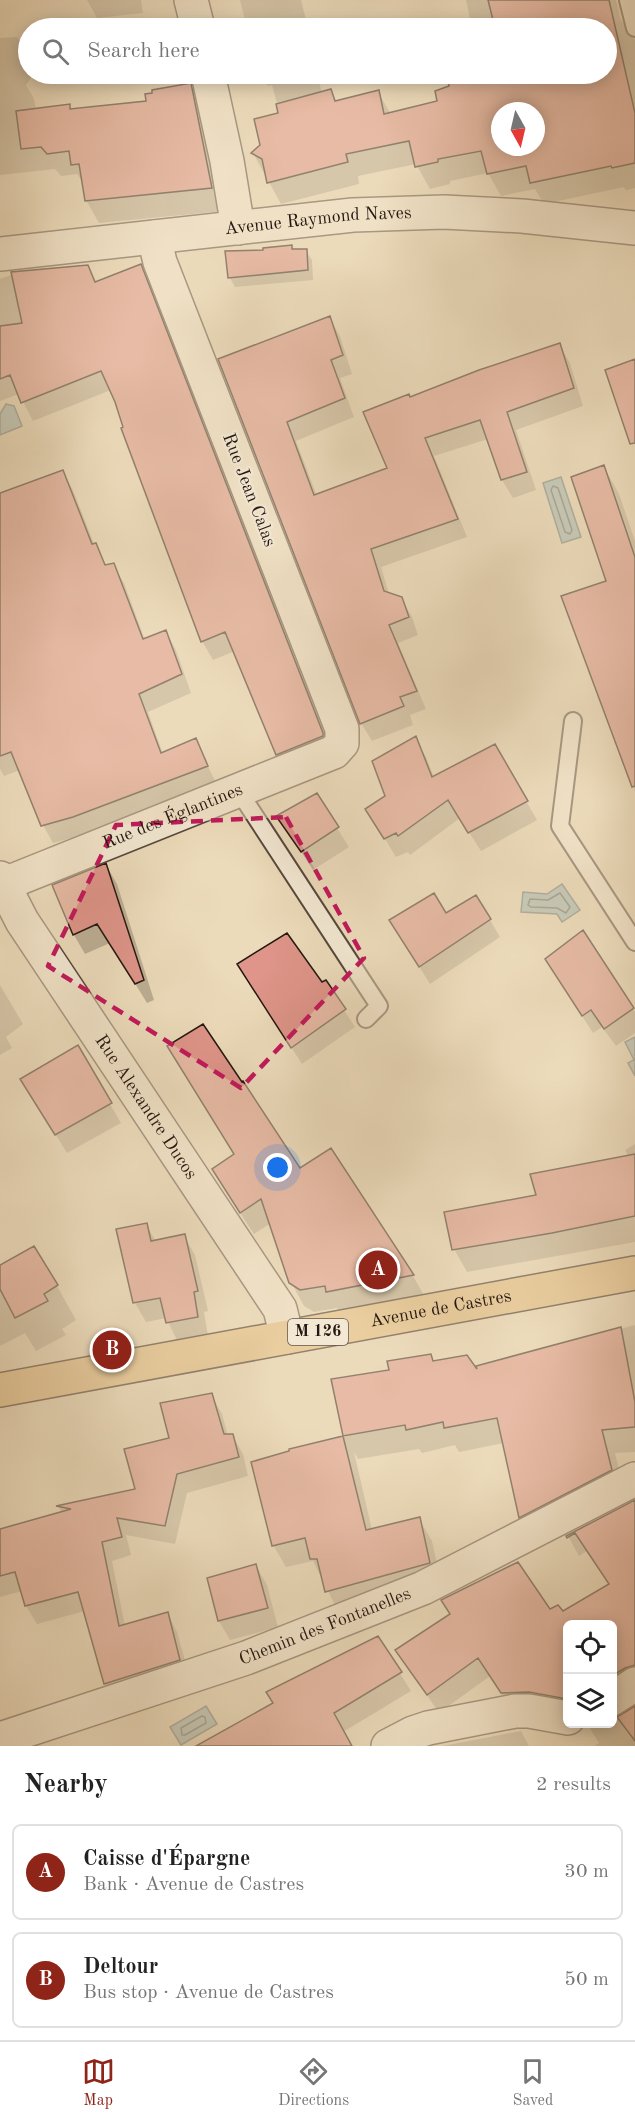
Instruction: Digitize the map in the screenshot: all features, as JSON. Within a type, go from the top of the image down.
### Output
[{"type":"main road","name":"Avenue de Castres","points":[[0,1390],[635,1273]]},
{"type":"street","points":[[191,0],[196,18]]},
{"type":"street","points":[[210,84],[227,161],[238,228]]},
{"type":"street","name":"Avenue Raymond Naves","points":[[0,254],[353,215],[444,212],[522,216],[635,228]]},
{"type":"street","name":"Rue Jean Calas","points":[[154,237],[160,262],[342,729],[342,743]]},
{"type":"street","name":"Rue des Églantines","points":[[1,882],[334,752],[342,743]]},
{"type":"street","name":"Rue Alexandre Ducos","points":[[1,882],[22,921],[280,1309],[287,1337]]},
{"type":"street","name":"Chemin des Fontanelles","points":[[0,1739],[246,1658],[423,1588],[635,1479]]},
{"type":"street","points":[[617,1696],[635,1684]]},
{"type":"street","points":[[388,1746],[412,1732],[515,1711],[529,1711],[563,1717]]},
{"type":"lane","points":[[628,0],[635,28]]},
{"type":"lane","points":[[573,721],[560,826],[635,942]]},
{"type":"lane","points":[[238,790],[379,1006],[366,1019]]},
{"type":"highlighted area","points":[[286,817],[364,958],[241,1088],[48,966],[116,825]]},
{"type":"water","points":[[6,404],[14,406],[22,426],[0,435],[0,414]]},
{"type":"water","points":[[561,477],[581,537],[562,543],[543,483]]},
{"type":"water","points":[[562,884],[580,910],[562,922],[557,914],[521,912],[523,892],[547,894]]},
{"type":"water","points":[[635,1037],[635,1076],[628,1063],[634,1060],[625,1042]]},
{"type":"water","points":[[206,1706],[217,1724],[181,1745],[170,1727]]},
{"type":"building","points":[[488,0],[609,0],[613,18],[492,18]]},
{"type":"building","points":[[617,35],[635,113],[635,163],[530,183],[526,166],[487,174],[481,151],[438,159],[438,162],[415,167],[409,141],[346,154],[348,162],[267,183],[262,159],[251,153],[260,145],[254,119],[278,113],[276,104],[331,89],[335,101],[379,90],[384,114],[437,101],[435,91],[449,86],[448,84],[617,84]]},
{"type":"building","points":[[191,84],[212,188],[85,201],[79,164],[71,165],[69,151],[47,154],[41,147],[21,149],[16,111],[70,104],[70,109],[146,101],[145,94],[152,93],[152,90]]},
{"type":"building","points":[[292,245],[292,249],[307,249],[308,270],[228,278],[225,251],[263,250],[263,248]]},
{"type":"building","points":[[141,264],[323,733],[323,736],[276,755],[225,632],[201,642],[121,428],[123,427],[115,402],[101,371],[21,403],[10,375],[0,379],[0,326],[22,323],[11,272],[88,265],[95,282]]},
{"type":"building","points":[[330,316],[343,355],[331,360],[345,398],[287,422],[314,495],[387,468],[363,412],[560,343],[574,388],[507,412],[527,472],[501,480],[480,420],[425,438],[458,519],[371,549],[384,591],[402,597],[409,617],[389,625],[417,691],[400,697],[404,706],[360,724],[218,359]]},
{"type":"building","points":[[635,359],[635,443],[630,444],[605,370]]},
{"type":"building","points":[[604,465],[635,557],[635,786],[632,787],[561,596],[606,581],[571,477]]},
{"type":"building","points":[[63,470],[92,544],[96,543],[105,565],[114,563],[143,639],[166,630],[182,674],[139,694],[161,753],[196,738],[208,766],[73,817],[41,826],[11,752],[0,756],[0,493]]},
{"type":"building","points":[[416,736],[432,777],[495,744],[528,801],[468,833],[448,800],[398,836],[396,833],[384,839],[365,809],[385,796],[372,761]]},
{"type":"building","points":[[317,793],[339,827],[301,852],[276,816]]},
{"type":"building","points":[[106,863],[144,980],[135,984],[97,924],[73,935],[52,885]]},
{"type":"building","points":[[434,893],[446,913],[476,895],[491,919],[419,967],[389,920]]},
{"type":"building","points":[[583,930],[634,1008],[604,1029],[591,1010],[582,1016],[545,959]]},
{"type":"building","points":[[287,933],[322,982],[326,980],[346,1009],[291,1048],[237,964]]},
{"type":"building","points":[[203,1024],[300,1168],[331,1148],[414,1275],[326,1292],[325,1286],[300,1290],[289,1283],[261,1199],[240,1213],[212,1169],[234,1154],[167,1046]]},
{"type":"building","points":[[78,1045],[112,1103],[55,1135],[20,1079]]},
{"type":"building","points":[[635,1154],[635,1216],[452,1250],[444,1212],[536,1195],[530,1174]]},
{"type":"building","points":[[147,1223],[151,1241],[185,1234],[198,1291],[194,1292],[198,1317],[166,1323],[160,1298],[133,1303],[116,1229]]},
{"type":"building","points":[[34,1246],[58,1285],[44,1294],[48,1301],[15,1318],[0,1289],[0,1265]]},
{"type":"building","points":[[621,1327],[635,1402],[635,1427],[602,1430],[612,1470],[519,1518],[497,1418],[444,1428],[443,1422],[406,1430],[405,1425],[343,1436],[331,1379],[389,1370],[387,1361],[431,1354],[433,1361],[467,1355],[477,1369],[476,1366]]},
{"type":"building","points":[[212,1393],[224,1434],[233,1434],[239,1457],[177,1474],[165,1526],[117,1518],[122,1537],[102,1542],[119,1626],[168,1612],[180,1660],[104,1684],[78,1592],[25,1606],[15,1572],[0,1576],[0,1529],[71,1509],[56,1506],[135,1489],[124,1449],[169,1438],[160,1403]]},
{"type":"building","points":[[343,1436],[366,1530],[420,1517],[430,1563],[325,1592],[317,1559],[310,1559],[305,1538],[272,1546],[251,1462],[289,1451],[289,1449]]},
{"type":"building","points":[[635,1500],[635,1665],[617,1673],[617,1620],[563,1620],[563,1698],[529,1692],[501,1693],[478,1658],[427,1695],[395,1650],[450,1614],[441,1600],[518,1562],[550,1609],[558,1605],[563,1611],[609,1584],[575,1533],[567,1538],[566,1536]]},
{"type":"building","points":[[256,1564],[268,1608],[218,1621],[207,1578]]},
{"type":"building","points":[[378,1636],[402,1672],[334,1713],[352,1746],[196,1746],[273,1703],[266,1692]]},
{"type":"building","points":[[635,1706],[635,1741],[617,1717]]},
{"type":"place","name":"Caisse d'Épargne","points":[[378,1270]]},
{"type":"place","name":"Deltour","points":[[112,1350]]}]
